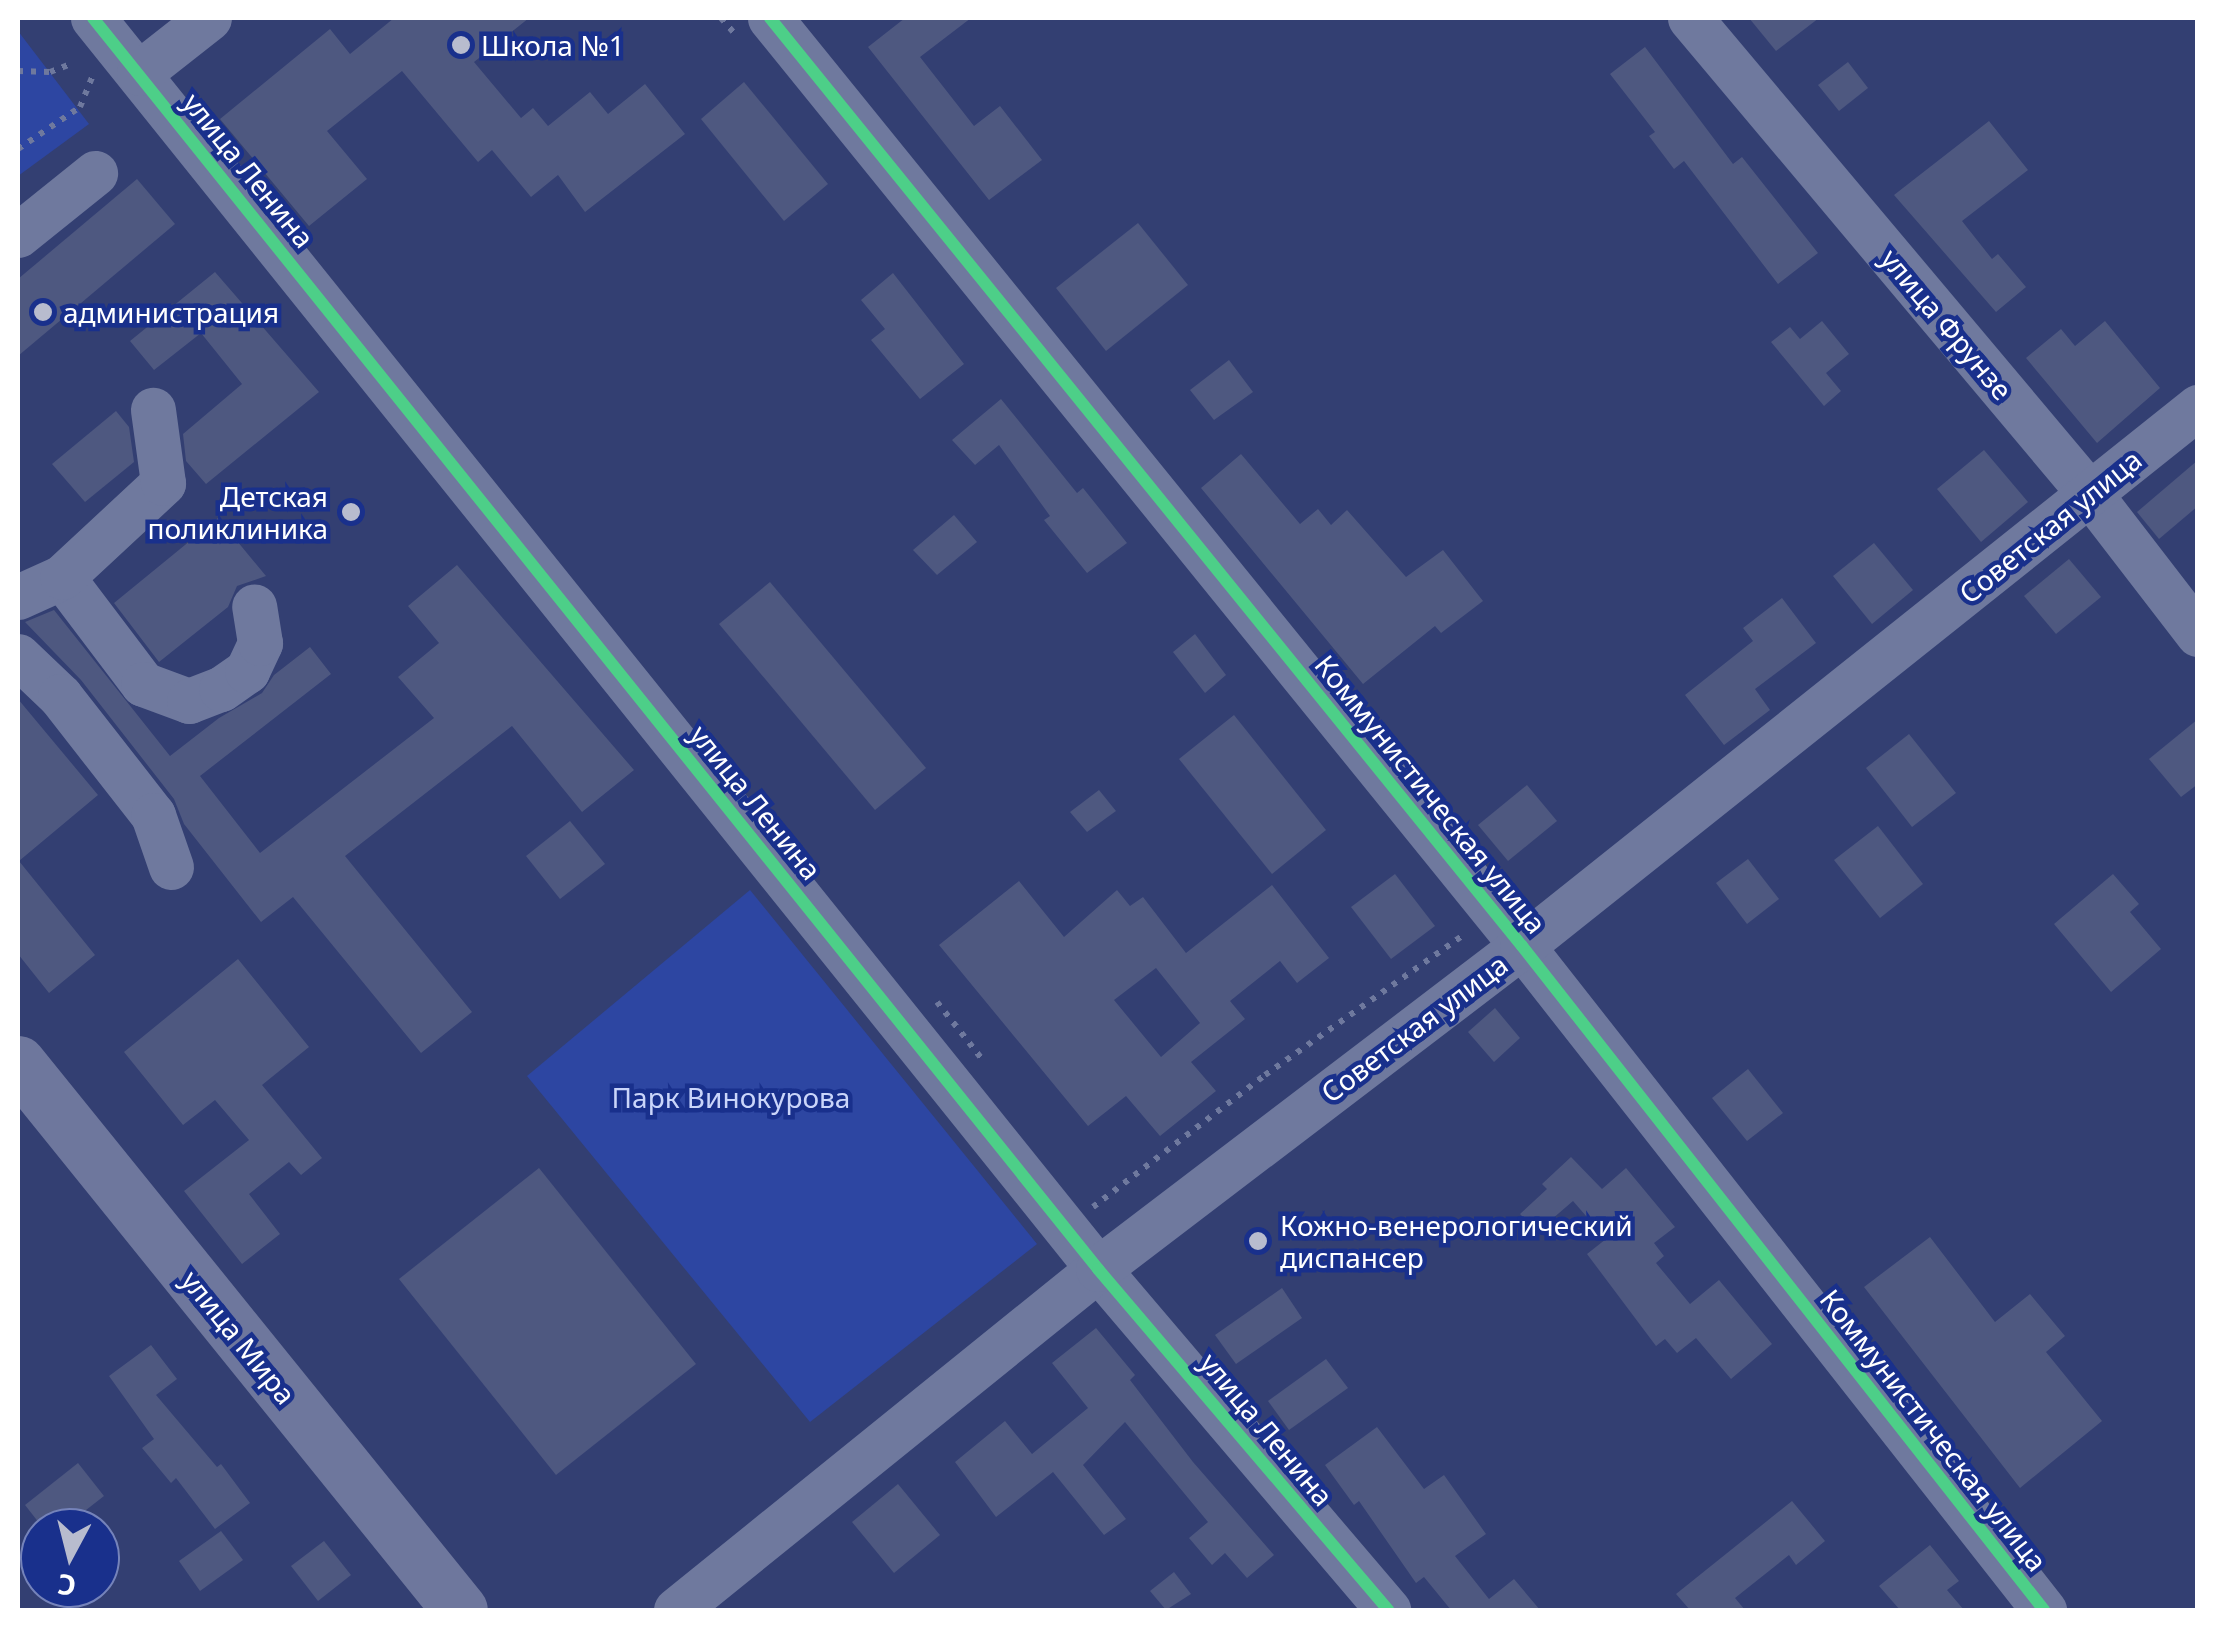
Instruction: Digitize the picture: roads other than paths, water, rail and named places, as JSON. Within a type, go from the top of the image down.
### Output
[{"type":"main road","name":"улица Мира","points":[[18,1064],[460,1610]]},
{"type":"street","name":"улица Ленина","points":[[93,18],[1098,1269],[1388,1610]]},
{"type":"street","points":[[139,73],[209,18]]},
{"type":"street","name":"Коммунистическая улица","points":[[770,18],[1510,931],[2044,1610]]},
{"type":"street","name":"улица Фрунзе","points":[[1690,18],[2090,494],[2198,634]]},
{"type":"street","points":[[18,235],[95,173]]},
{"type":"street","name":"Советская улица","points":[[676,1610],[1510,931],[2090,494],[2198,407]]},
{"type":"street","points":[[18,597],[62,576],[163,483],[153,410]]},
{"type":"street","points":[[62,576],[143,684],[189,701],[220,689],[248,671],[260,643],[254,606]]},
{"type":"street","points":[[18,656],[60,696],[153,815],[171,867]]},
{"type":"place","name":"Школа №1","points":[[461,45]]},
{"type":"place","name":"администрация","points":[[43,312]]},
{"type":"place","name":"Детская поликлиника","points":[[351,512]]},
{"type":"place","name":"Кожно-венерологический диспансер","points":[[1258,1241]]},
{"type":"park label","name":"Парк Винокурова","points":[[731,1097]]}]
